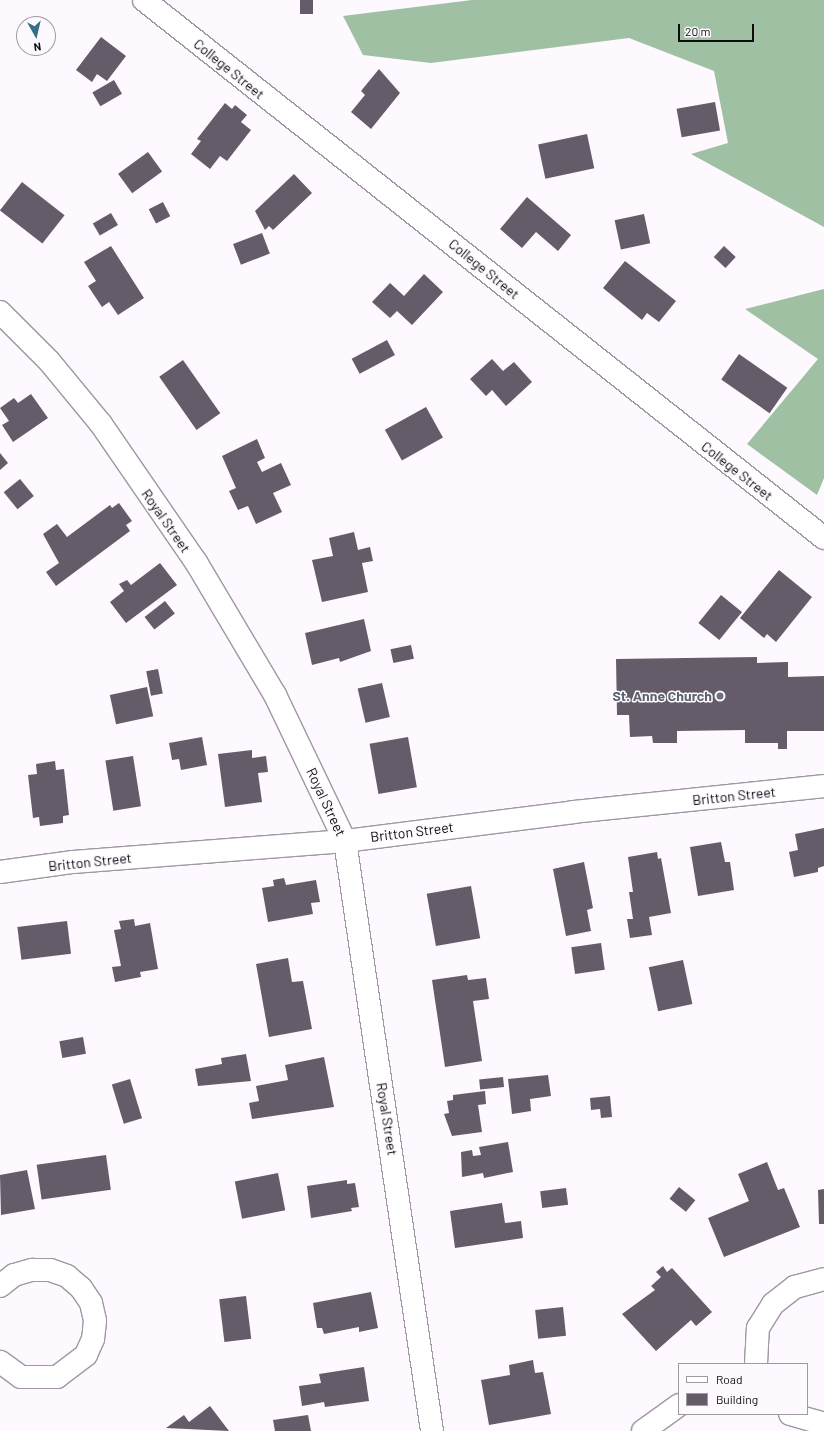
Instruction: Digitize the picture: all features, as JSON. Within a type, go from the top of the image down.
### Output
[{"type":"street","name":"College Street","points":[[144,0],[824,538]]},
{"type":"street","name":"Royal Street","points":[[0,312],[49,361],[101,424],[196,562],[275,695],[345,841],[432,1431]]},
{"type":"street","name":"Britton Street","points":[[0,872],[73,862],[345,841],[573,812],[824,786]]},
{"type":"street","points":[[0,1286],[14,1275],[32,1270],[50,1270],[67,1276],[81,1288],[91,1303],[95,1321],[93,1339],[86,1356],[57,1377],[39,1380],[21,1376],[0,1362]]},
{"type":"street","points":[[756,1363],[758,1328],[773,1304],[795,1287],[824,1279]]},
{"type":"street","points":[[643,1431],[678,1406]]},
{"type":"street","points":[[793,1415],[824,1424]]},
{"type":"green space","points":[[472,0],[824,0],[824,227],[691,154],[728,143],[714,71],[629,38],[431,63],[363,55],[343,16]]},
{"type":"green space","points":[[824,289],[824,478],[817,495],[747,444],[818,359],[745,309]]},
{"type":"building","points":[[300,0],[313,0],[313,14],[300,14]]},
{"type":"building","points":[[101,37],[126,56],[107,81],[97,74],[92,82],[76,70]]},
{"type":"building","points":[[379,69],[400,93],[371,129],[351,112],[365,95],[361,91]]},
{"type":"building","points":[[114,80],[122,94],[100,106],[92,92]]},
{"type":"building","points":[[715,102],[720,131],[682,137],[677,109]]},
{"type":"building","points":[[225,103],[232,109],[235,105],[247,115],[241,122],[251,130],[227,161],[220,156],[210,169],[191,154],[201,141],[197,139]]},
{"type":"building","points":[[587,134],[594,168],[545,179],[538,144]]},
{"type":"building","points":[[148,152],[162,171],[132,193],[118,174]]},
{"type":"building","points":[[294,174],[312,193],[273,230],[269,226],[265,230],[255,211]]},
{"type":"building","points":[[22,182],[65,215],[42,244],[0,210]]},
{"type":"building","points":[[527,197],[571,235],[558,251],[536,232],[522,248],[500,229]]},
{"type":"building","points":[[163,202],[170,216],[156,224],[149,209]]},
{"type":"building","points":[[111,213],[118,225],[100,236],[93,224]]},
{"type":"building","points":[[644,214],[650,243],[621,250],[615,220]]},
{"type":"building","points":[[262,233],[270,254],[241,265],[233,244]]},
{"type":"building","points":[[111,246],[144,298],[118,315],[109,302],[102,307],[88,286],[96,281],[84,262]]},
{"type":"building","points":[[724,246],[736,257],[725,268],[714,257]]},
{"type":"building","points":[[625,261],[676,301],[659,322],[647,313],[642,320],[603,288]]},
{"type":"building","points":[[424,274],[443,292],[412,325],[397,311],[390,318],[372,302],[390,283],[404,296]]},
{"type":"building","points":[[387,340],[395,355],[360,374],[352,359]]},
{"type":"building","points":[[739,354],[787,388],[770,413],[721,379]]},
{"type":"building","points":[[492,359],[503,371],[514,362],[532,382],[506,406],[492,390],[486,396],[470,379]]},
{"type":"building","points":[[183,360],[220,413],[197,430],[159,377]]},
{"type":"building","points":[[31,394],[48,418],[13,442],[2,425],[9,421],[0,408],[14,398],[18,403]]},
{"type":"building","points":[[426,407],[443,438],[402,460],[385,430]]},
{"type":"building","points":[[257,439],[265,458],[257,462],[262,472],[281,463],[291,485],[273,493],[282,512],[256,524],[248,506],[238,510],[229,491],[236,488],[222,456]]},
{"type":"building","points":[[0,453],[8,463],[0,470]]},
{"type":"building","points":[[20,479],[34,496],[18,509],[4,492]]},
{"type":"building","points":[[119,503],[132,521],[126,525],[130,531],[56,586],[46,572],[59,563],[43,534],[57,524],[67,537],[110,505],[112,508]]},
{"type":"building","points":[[354,532],[358,550],[370,547],[373,561],[362,563],[368,592],[322,602],[312,560],[333,556],[329,538]]},
{"type":"building","points":[[160,563],[177,585],[126,623],[110,602],[124,591],[119,584],[127,580],[131,585]]},
{"type":"building","points":[[779,570],[812,597],[776,642],[767,634],[764,638],[740,618]]},
{"type":"building","points":[[721,595],[742,612],[719,640],[698,623]]},
{"type":"building","points":[[165,601],[175,614],[154,630],[145,617]]},
{"type":"building","points":[[364,619],[371,651],[340,662],[339,658],[312,665],[305,633]]},
{"type":"building","points":[[411,645],[414,659],[393,663],[390,649]]},
{"type":"building","name":"St. Anne Church","points":[[757,657],[757,663],[788,662],[788,677],[824,676],[824,731],[787,731],[787,749],[778,749],[778,743],[745,743],[745,730],[677,731],[677,743],[653,743],[652,736],[630,737],[629,715],[617,715],[616,659]]},
{"type":"building","points":[[158,669],[163,694],[151,696],[146,671]]},
{"type":"building","points":[[382,683],[390,717],[366,723],[358,689]]},
{"type":"building","points":[[147,687],[153,716],[116,724],[110,695]]},
{"type":"building","points":[[202,737],[207,765],[181,770],[179,759],[172,760],[169,743]]},
{"type":"building","points":[[408,737],[417,787],[378,794],[370,744]]},
{"type":"building","points":[[252,750],[252,758],[266,756],[268,772],[258,773],[262,802],[225,807],[218,754]]},
{"type":"building","points":[[133,756],[141,806],[113,811],[105,760]]},
{"type":"building","points":[[55,761],[56,770],[64,769],[69,815],[63,816],[63,823],[40,826],[39,817],[33,818],[28,775],[37,774],[36,764]]},
{"type":"building","points":[[824,828],[824,866],[818,868],[818,872],[794,877],[789,852],[798,850],[795,834]]},
{"type":"building","points":[[721,842],[725,862],[730,862],[734,890],[698,896],[690,847]]},
{"type":"building","points":[[657,852],[658,859],[661,858],[671,913],[649,917],[652,935],[630,938],[627,919],[633,919],[629,892],[633,892],[628,857]]},
{"type":"building","points":[[584,862],[593,908],[587,910],[591,931],[566,936],[553,869]]},
{"type":"building","points":[[284,878],[286,885],[316,880],[320,902],[311,903],[313,914],[268,922],[262,888],[274,886],[273,880]]},
{"type":"building","points":[[471,886],[480,938],[436,946],[427,894]]},
{"type":"building","points":[[134,919],[135,926],[150,923],[158,969],[140,972],[141,977],[115,982],[112,967],[121,966],[114,930],[121,929],[119,921]]},
{"type":"building","points":[[67,921],[71,954],[21,960],[17,927]]},
{"type":"building","points":[[601,943],[605,970],[575,974],[571,947]]},
{"type":"building","points":[[288,958],[292,982],[303,981],[312,1029],[269,1037],[256,964]]},
{"type":"building","points":[[683,960],[692,1004],[658,1011],[649,967]]},
{"type":"building","points":[[467,975],[468,980],[486,978],[489,999],[473,1001],[482,1061],[445,1067],[432,980]]},
{"type":"building","points":[[83,1037],[86,1054],[62,1058],[59,1041]]},
{"type":"building","points":[[246,1054],[251,1081],[198,1086],[195,1069],[222,1064],[221,1058]]},
{"type":"building","points":[[324,1057],[334,1107],[252,1119],[249,1103],[259,1101],[256,1086],[288,1080],[285,1065]]},
{"type":"building","points":[[548,1075],[551,1096],[530,1099],[531,1111],[512,1114],[508,1079]]},
{"type":"building","points":[[503,1077],[504,1087],[480,1089],[479,1080]]},
{"type":"building","points":[[130,1079],[142,1118],[124,1124],[112,1085]]},
{"type":"building","points":[[485,1091],[486,1104],[478,1105],[482,1132],[452,1136],[444,1114],[449,1113],[447,1101],[453,1100],[453,1095]]},
{"type":"building","points":[[610,1096],[612,1117],[601,1118],[600,1109],[591,1110],[590,1098]]},
{"type":"building","points":[[508,1142],[513,1172],[484,1178],[483,1173],[462,1177],[461,1152],[472,1150],[473,1156],[481,1155],[479,1147]]},
{"type":"building","points":[[106,1155],[111,1190],[42,1199],[37,1165]]},
{"type":"building","points":[[767,1162],[778,1190],[784,1188],[800,1227],[724,1257],[708,1218],[749,1201],[738,1174]]},
{"type":"building","points":[[27,1170],[35,1209],[1,1215],[0,1175]]},
{"type":"building","points":[[278,1173],[285,1210],[242,1219],[235,1181]]},
{"type":"building","points":[[347,1180],[347,1184],[355,1183],[359,1207],[351,1208],[352,1211],[311,1218],[307,1186]]},
{"type":"building","points":[[679,1187],[695,1200],[686,1212],[670,1199]]},
{"type":"building","points":[[566,1188],[568,1205],[542,1208],[540,1191]]},
{"type":"building","points":[[824,1189],[824,1224],[819,1224],[818,1190]]},
{"type":"building","points":[[502,1203],[505,1223],[521,1221],[523,1238],[455,1248],[450,1211]]},
{"type":"building","points":[[663,1266],[667,1272],[672,1268],[712,1312],[696,1326],[691,1320],[656,1351],[622,1314],[655,1290],[651,1286],[661,1277],[656,1272]]},
{"type":"building","points":[[371,1292],[378,1328],[359,1332],[359,1327],[324,1334],[322,1328],[317,1328],[313,1303]]},
{"type":"building","points":[[246,1296],[251,1339],[224,1342],[219,1299]]},
{"type":"building","points":[[563,1307],[566,1336],[538,1339],[535,1310]]},
{"type":"building","points":[[533,1360],[535,1373],[543,1372],[551,1414],[489,1425],[481,1380],[510,1375],[509,1365]]},
{"type":"building","points":[[364,1367],[369,1401],[325,1407],[324,1402],[302,1406],[299,1386],[321,1383],[319,1374]]},
{"type":"building","points":[[210,1406],[229,1431],[166,1428],[184,1415],[189,1422]]},
{"type":"building","points":[[308,1415],[311,1431],[275,1431],[273,1420]]},
{"type":"place","name":"St. Anne Church","points":[[720,696]]}]
